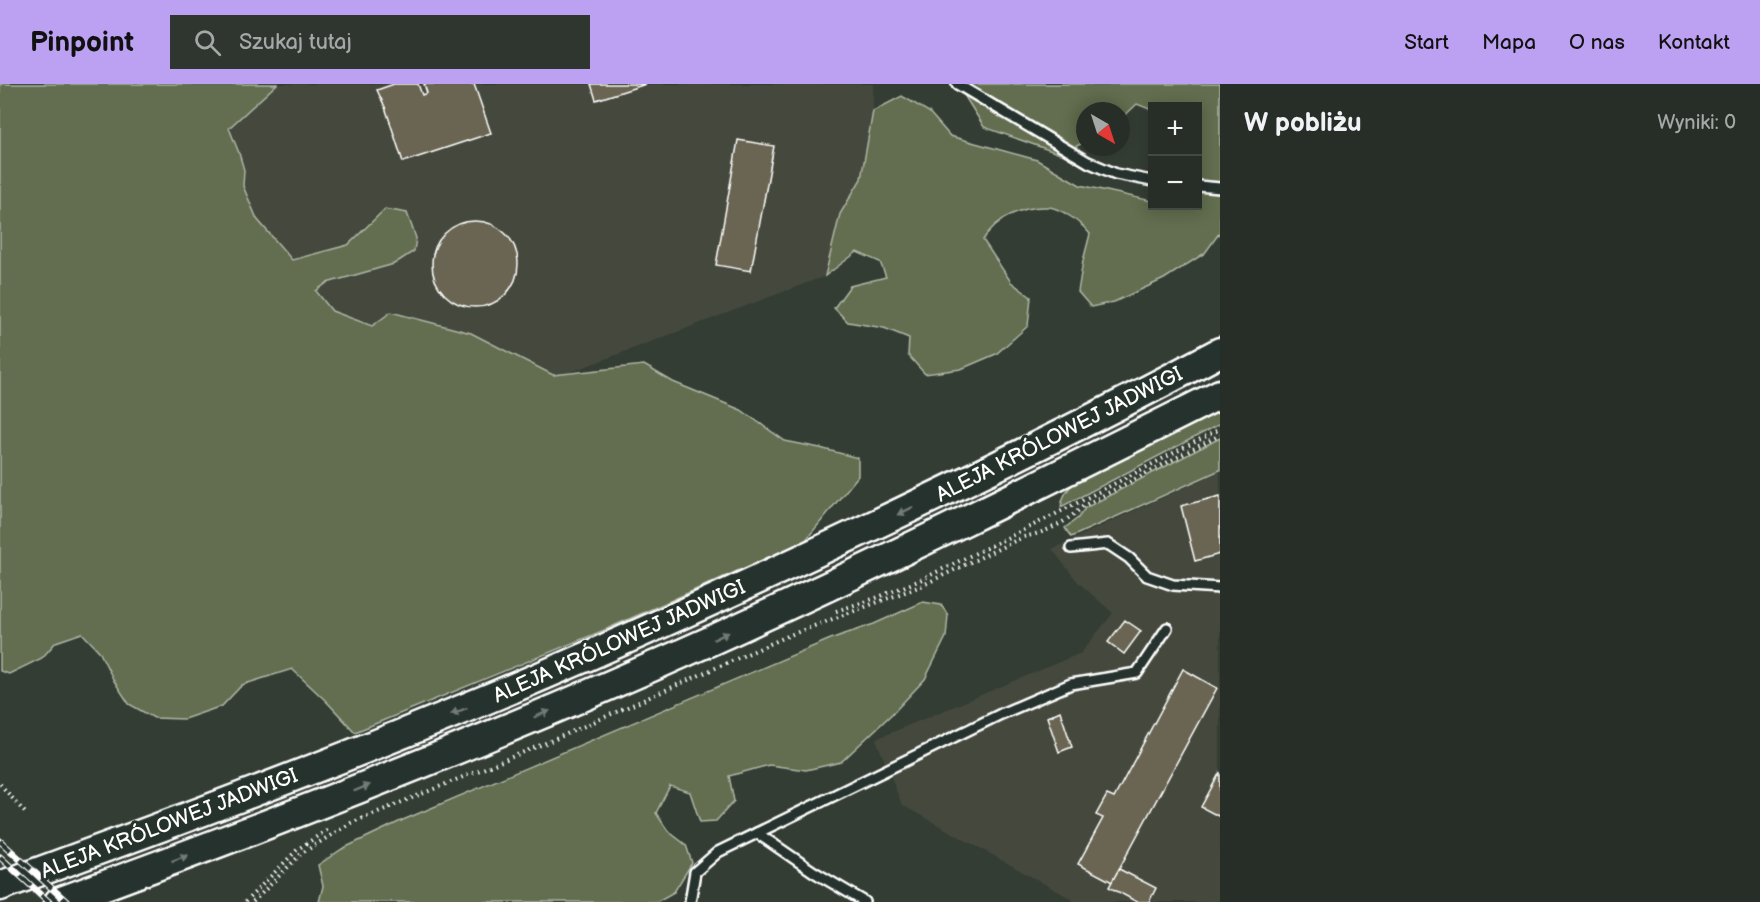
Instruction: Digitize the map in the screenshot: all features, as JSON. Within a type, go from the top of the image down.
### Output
[{"type":"main road","name":"ALEJA KRÓLOWEJ JADWIGI","points":[[0,886],[215,806],[466,708],[681,615],[854,536],[1004,463],[1220,352]]},
{"type":"main road","name":"ALEJA KRÓLOWEJ JADWIGI","points":[[59,902],[299,813],[499,733],[708,642],[1015,498],[1220,394]]},
{"type":"lane","points":[[957,84],[1088,162],[1116,174],[1148,180]]},
{"type":"lane","points":[[1202,186],[1220,188]]},
{"type":"lane","points":[[1071,548],[1108,544],[1129,558],[1147,576],[1173,585],[1220,588]]},
{"type":"lane","points":[[690,902],[696,872],[718,852],[1001,714],[1071,684],[1137,673],[1167,628]]},
{"type":"lane","points":[[757,833],[814,872],[865,902]]},
{"type":"path","points":[[253,902],[302,853],[351,823],[553,740],[790,635],[899,595],[1023,537],[1040,534],[1073,516],[1083,506],[1220,435]]},
{"type":"path","points":[[0,784],[27,815]]},
{"type":"shaded area","points":[[277,84],[873,84],[873,111],[861,179],[840,214],[825,276],[560,376],[502,374],[332,311],[315,291],[327,283],[357,273],[385,209],[348,245],[293,260],[257,219],[243,186],[244,170],[228,128]]},
{"type":"shaded area","points":[[1220,471],[1220,902],[1072,902],[1072,899],[902,805],[876,739],[1081,653],[1113,613],[1078,582],[1052,549]]},
{"type":"green space","points":[[0,84],[277,84],[229,128],[244,170],[243,186],[257,219],[292,260],[348,245],[385,209],[407,213],[416,238],[414,251],[394,264],[327,283],[316,291],[332,311],[372,326],[391,312],[471,333],[553,375],[644,365],[673,382],[741,410],[785,441],[858,458],[858,476],[805,541],[602,631],[355,732],[292,669],[242,685],[222,706],[184,719],[154,718],[129,704],[99,651],[82,633],[56,642],[42,658],[9,674],[0,671]]},
{"type":"green space","points":[[957,84],[1220,84],[1220,232],[1205,253],[1164,279],[1114,302],[1091,307],[1078,292],[1090,234],[1071,217],[1053,208],[1038,207],[1010,215],[995,225],[983,240],[1011,282],[1031,297],[1028,326],[996,354],[961,369],[925,374],[908,355],[909,338],[884,328],[848,322],[834,308],[850,286],[886,277],[880,262],[857,252],[825,276],[840,214],[861,179],[873,111],[902,96],[929,112],[950,136],[1037,160],[1080,185],[1148,200],[1148,210],[1202,210],[1202,102],[1148,102],[1148,108],[1137,104],[1130,111],[1130,102],[1076,102],[1076,146],[1060,154],[984,127]]},
{"type":"green space","points":[[1220,408],[1220,424],[1061,507],[1063,498],[1078,480]]},
{"type":"green space","points":[[1220,438],[1220,470],[1071,537],[1065,528],[1078,518],[1085,508]]},
{"type":"green space","points":[[923,602],[941,605],[948,615],[946,637],[925,679],[841,762],[806,770],[769,765],[729,776],[734,801],[716,821],[700,822],[690,792],[670,786],[656,813],[668,831],[686,845],[692,863],[674,892],[656,902],[319,902],[323,886],[318,865],[342,849],[403,820]]},
{"type":"building","points":[[394,84],[418,84],[422,95],[427,93],[424,84],[474,84],[491,133],[403,162],[377,90]]},
{"type":"building","points":[[591,84],[646,84],[596,100]]},
{"type":"building","points":[[738,140],[774,146],[751,271],[716,265]]},
{"type":"building","points":[[475,221],[499,228],[511,240],[518,264],[511,288],[499,300],[475,307],[451,300],[439,288],[432,264],[439,240],[451,228]]},
{"type":"building","points":[[1220,496],[1220,554],[1195,561],[1181,506]]},
{"type":"building","points":[[1125,620],[1141,631],[1124,654],[1108,642]]},
{"type":"building","points":[[1183,669],[1217,688],[1112,882],[1078,864],[1103,818],[1096,815],[1107,795],[1114,798]]},
{"type":"building","points":[[1060,711],[1072,747],[1059,752],[1047,717]]},
{"type":"building","points":[[1220,772],[1220,817],[1201,807]]},
{"type":"building","points":[[1119,869],[1156,888],[1149,902],[1137,902],[1109,887]]},
{"type":"railway","points":[[0,841],[67,902]]},
{"type":"railway","points":[[0,857],[49,902]]}]
